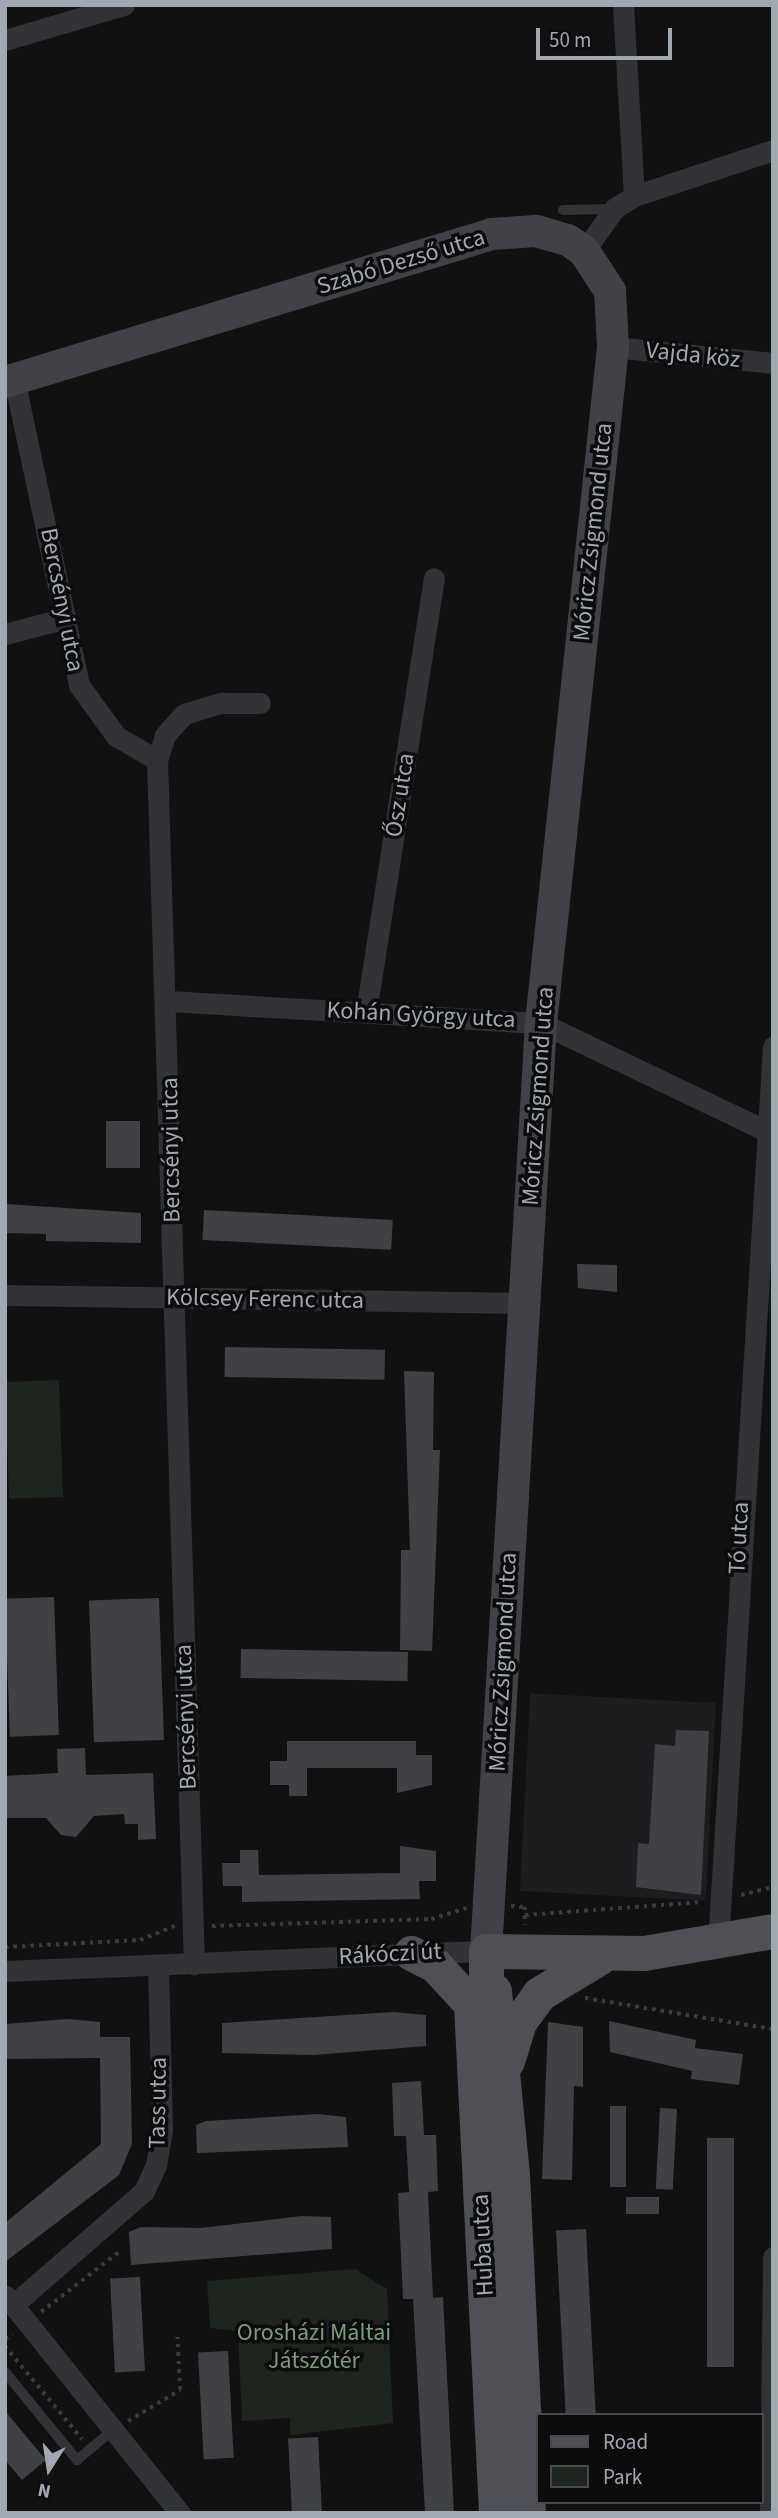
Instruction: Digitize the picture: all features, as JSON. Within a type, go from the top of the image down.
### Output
[{"type":"main road","name":"Szabó Dezső utca","points":[[10,380],[492,234],[536,231],[584,251]]},
{"type":"main road","name":"Móricz Zsigmond utca","points":[[481,1979],[541,1023],[613,347],[610,290],[584,251]]},
{"type":"main road","name":"Rákóczi út","points":[[481,1979],[610,1953],[718,1944],[773,1931]]},
{"type":"main road","points":[[411,1953],[436,1966],[481,1979]]},
{"type":"main road","points":[[503,2073],[519,2022],[539,1994],[561,1975],[610,1953]]},
{"type":"main road","name":"Huba utca","points":[[481,1979],[494,1991],[503,2073],[528,2513]]},
{"type":"main road","name":"Huba utca","points":[[481,1979],[496,2513]]},
{"type":"street","points":[[5,40],[124,5]]},
{"type":"street","points":[[623,5],[634,196]]},
{"type":"street","points":[[584,251],[615,208],[634,196],[773,150]]},
{"type":"street","name":"Vajda köz","points":[[613,347],[773,363]]},
{"type":"street","name":"Bercsényi utca","points":[[10,380],[66,618],[79,685],[92,711],[116,736],[157,760],[169,1001],[173,1298],[194,1964]]},
{"type":"street","name":"Ősz utca","points":[[366,1012],[434,578]]},
{"type":"street","points":[[5,634],[66,618]]},
{"type":"street","points":[[157,760],[165,735],[184,714],[221,703],[260,702]]},
{"type":"street","name":"Kohán György utca","points":[[169,1001],[541,1023],[768,1133]]},
{"type":"street","name":"Tó utca","points":[[718,1944],[773,1047]]},
{"type":"street","name":"Kölcsey Ferenc utca","points":[[5,1295],[525,1303]]},
{"type":"street","name":"Rákóczi út","points":[[5,1971],[411,1953],[481,1979]]},
{"type":"street","name":"Tass utca","points":[[158,1965],[162,2130],[156,2165],[144,2190],[9,2300],[180,2513]]},
{"type":"street","points":[[770,2513],[773,2256]]},
{"type":"lane","points":[[563,210],[615,208]]},
{"type":"lane","points":[[5,2372],[77,2460],[113,2430]]},
{"type":"path","points":[[525,1915],[719,1901],[773,1887]]},
{"type":"path","points":[[5,1947],[140,1940],[193,1923],[430,1919],[453,1912]]},
{"type":"path","points":[[572,1998],[773,2029]]},
{"type":"path","points":[[27,2323],[120,2251]]},
{"type":"path","points":[[113,2430],[180,2390],[177,2337]]},
{"type":"path","points":[[5,2346],[90,2449]]},
{"type":"shaded area","points":[[530,1693],[716,1703],[706,1901],[520,1891]]},
{"type":"green space","points":[[59,1380],[63,1497],[9,1499],[5,1382]]},
{"type":"green space","name":"Orosházi Máltai Játszótér","points":[[355,2269],[387,2289],[393,2423],[290,2435],[290,2418],[242,2421],[238,2331],[210,2328],[207,2281]]},
{"type":"building","points":[[106,1121],[140,1121],[140,1168],[106,1168]]},
{"type":"building","points":[[5,1204],[141,1213],[141,1243],[46,1241],[46,1234],[5,1233]]},
{"type":"building","points":[[204,1210],[393,1220],[391,1250],[202,1240]]},
{"type":"building","points":[[577,1264],[617,1265],[617,1292],[578,1288]]},
{"type":"building","points":[[225,1347],[385,1350],[384,1380],[224,1377]]},
{"type":"building","points":[[404,1371],[434,1372],[433,1450],[440,1450],[432,1651],[400,1650],[401,1550],[410,1550]]},
{"type":"building","points":[[54,1597],[59,1735],[10,1737],[5,1599]]},
{"type":"building","points":[[159,1598],[164,1740],[94,1742],[89,1600]]},
{"type":"building","points":[[241,1649],[408,1652],[407,1681],[240,1678]]},
{"type":"building","points":[[676,1730],[709,1731],[701,1895],[636,1887],[638,1843],[649,1844],[655,1744],[675,1746]]},
{"type":"building","points":[[287,1741],[416,1741],[416,1755],[432,1755],[432,1785],[397,1793],[397,1768],[307,1768],[307,1796],[289,1796],[289,1785],[270,1785],[270,1761],[287,1761]]},
{"type":"building","points":[[85,1748],[86,1775],[153,1773],[156,1839],[138,1840],[138,1824],[125,1824],[124,1814],[94,1816],[76,1837],[61,1835],[46,1818],[5,1818],[5,1776],[58,1773],[57,1749]]},
{"type":"building","points":[[400,1846],[436,1851],[436,1881],[419,1881],[420,1899],[242,1902],[242,1886],[223,1886],[222,1863],[240,1863],[240,1850],[258,1850],[259,1875],[400,1873]]},
{"type":"building","points":[[393,2012],[426,2015],[426,2046],[314,2055],[222,2053],[222,2023]]},
{"type":"building","points":[[68,2019],[100,2022],[100,2037],[130,2037],[132,2144],[119,2175],[5,2262],[5,2223],[101,2144],[100,2058],[6,2059],[5,2024]]},
{"type":"building","points":[[609,2021],[696,2040],[695,2048],[743,2054],[739,2085],[691,2079],[692,2071],[610,2052]]},
{"type":"building","points":[[548,2022],[583,2027],[583,2087],[574,2086],[572,2180],[542,2179]]},
{"type":"building","points":[[421,2081],[424,2135],[436,2135],[438,2191],[428,2192],[433,2298],[443,2297],[454,2513],[425,2513],[413,2299],[403,2299],[398,2193],[409,2192],[406,2136],[394,2136],[392,2083]]},
{"type":"building","points":[[610,2106],[626,2106],[626,2187],[610,2187]]},
{"type":"building","points":[[660,2108],[677,2109],[673,2190],[656,2189]]},
{"type":"building","points":[[318,2114],[346,2117],[348,2147],[197,2153],[196,2125],[206,2121]]},
{"type":"building","points":[[707,2138],[734,2138],[734,2367],[707,2367]]},
{"type":"building","points":[[626,2197],[659,2197],[659,2214],[626,2214]]},
{"type":"building","points":[[302,2216],[331,2217],[332,2249],[131,2265],[129,2232],[141,2227],[201,2228]]},
{"type":"building","points":[[586,2229],[596,2413],[566,2413],[556,2231]]},
{"type":"building","points":[[140,2277],[145,2371],[115,2372],[110,2279]]},
{"type":"building","points":[[228,2351],[234,2458],[204,2459],[198,2353]]},
{"type":"building","points":[[5,2411],[46,2460],[22,2480],[5,2460]]},
{"type":"building","points":[[318,2437],[322,2513],[292,2513],[288,2439]]}]
